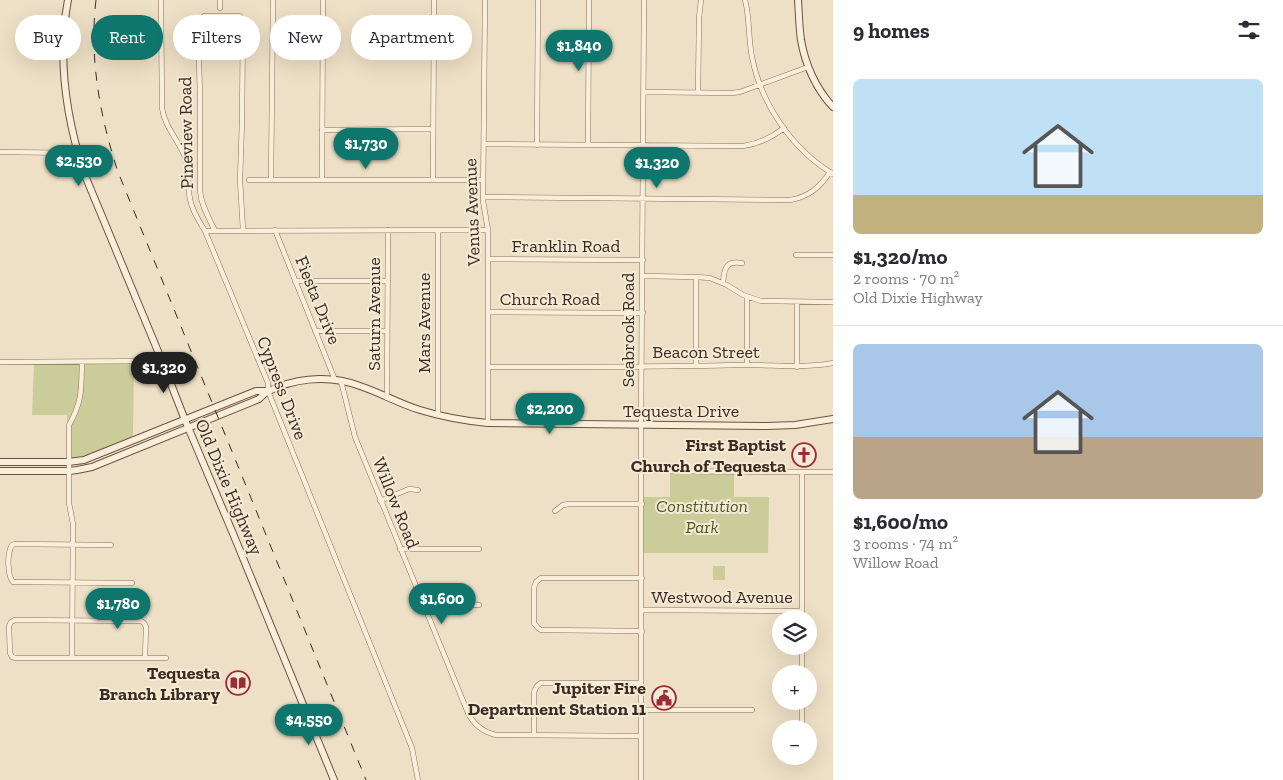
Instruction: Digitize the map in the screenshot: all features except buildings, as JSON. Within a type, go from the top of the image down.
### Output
[{"type":"street","name":"Old Dixie Highway","points":[[68,0],[65,16],[64,78],[69,117],[84,173],[334,780]]},
{"type":"street","name":"Cypress Drive","points":[[161,0],[163,115],[166,124],[185,155],[192,206],[205,232],[268,383],[268,391],[412,748],[418,780]]},
{"type":"street","points":[[220,0],[220,8]]},
{"type":"street","points":[[272,180],[273,0]]},
{"type":"street","points":[[322,180],[323,0]]},
{"type":"street","points":[[433,180],[434,0]]},
{"type":"street","name":"Venus Avenue","points":[[485,0],[483,180],[484,208],[488,230],[488,423]]},
{"type":"street","points":[[537,144],[538,0]]},
{"type":"street","points":[[588,145],[589,0]]},
{"type":"street","name":"Seabrook Road","points":[[641,780],[644,0]]},
{"type":"street","points":[[698,93],[698,18],[701,0]]},
{"type":"street","points":[[484,198],[797,199],[815,190],[831,173],[809,156],[784,128],[772,110],[760,85],[752,59],[745,0]]},
{"type":"street","points":[[798,0],[801,42],[808,67],[817,85],[833,107]]},
{"type":"street","name":"Pineview Road","points":[[215,230],[202,202],[200,191],[198,22],[204,16],[240,16],[243,22],[240,180],[243,230]]},
{"type":"street","points":[[644,92],[732,93],[748,90],[808,67]]},
{"type":"street","points":[[484,144],[743,146],[766,140],[784,128]]},
{"type":"street","points":[[322,130],[433,129]]},
{"type":"street","points":[[0,152],[78,153]]},
{"type":"street","points":[[249,180],[483,180]]},
{"type":"street","points":[[205,232],[215,230],[488,230]]},
{"type":"street","name":"Fiesta Drive","points":[[275,230],[315,331],[338,380]]},
{"type":"street","name":"Saturn Avenue","points":[[387,398],[388,230]]},
{"type":"street","name":"Mars Avenue","points":[[438,230],[438,415]]},
{"type":"street","points":[[796,255],[833,255]]},
{"type":"street","name":"Franklin Road","points":[[488,260],[642,260]]},
{"type":"street","points":[[723,283],[725,269],[729,264],[735,262],[742,263]]},
{"type":"street","points":[[642,276],[710,278],[747,297],[768,301],[833,302]]},
{"type":"street","points":[[696,277],[696,366]]},
{"type":"street","points":[[295,281],[388,281]]},
{"type":"street","points":[[746,365],[747,297]]},
{"type":"street","points":[[796,367],[797,302]]},
{"type":"street","name":"Church Road","points":[[488,312],[642,313]]},
{"type":"street","points":[[315,331],[387,331]]},
{"type":"street","points":[[0,362],[162,361]]},
{"type":"street","points":[[72,658],[73,524],[69,503],[69,425],[76,414],[81,396],[82,362]]},
{"type":"street","name":"Beacon Street","points":[[488,367],[746,365],[796,367],[833,363]]},
{"type":"street","name":"Tequesta Drive","points":[[0,462],[78,462],[256,392],[268,391],[306,380],[338,380],[360,386],[387,398],[438,415],[488,423],[778,426],[833,419]]},
{"type":"street","name":"Willow Road","points":[[338,380],[354,437],[473,723],[482,730],[492,734],[641,736]]},
{"type":"street","name":"Tequesta Drive","points":[[0,471],[77,470],[92,467],[259,399],[268,391]]},
{"type":"street","points":[[642,471],[833,472]]},
{"type":"street","points":[[802,472],[802,610]]},
{"type":"street","points":[[380,501],[409,489],[418,490]]},
{"type":"street","points":[[555,511],[560,506],[568,504],[642,504]]},
{"type":"street","points":[[111,545],[15,544],[9,550],[9,576],[13,582],[132,583]]},
{"type":"street","points":[[400,549],[479,549]]},
{"type":"street","points":[[642,578],[541,578],[536,582],[534,588],[534,623],[541,630],[642,631]]},
{"type":"street","points":[[423,604],[478,605]]},
{"type":"street","name":"Westwood Avenue","points":[[642,610],[772,611]]},
{"type":"street","points":[[146,658],[146,627],[141,621],[15,620],[9,626],[10,653],[12,657],[16,658],[72,658],[146,658],[166,658]]},
{"type":"street","points":[[534,735],[534,690],[538,684],[642,683]]},
{"type":"street","points":[[642,710],[752,710]]},
{"type":"green space","points":[[134,363],[133,436],[85,457],[67,459],[67,415],[32,415],[34,364]]},
{"type":"green space","name":"Constitution Park","points":[[670,472],[734,472],[734,497],[769,497],[768,553],[643,553],[643,497],[670,497]]},
{"type":"green space","points":[[713,566],[725,566],[725,580],[713,580]]},
{"type":"railway","points":[[96,0],[94,22],[95,65],[101,109],[118,172],[366,780]]},
{"type":"place","name":"First Baptist Church of Tequesta","points":[[804,455]]},
{"type":"place","name":"Tequesta Branch Library","points":[[238,683]]},
{"type":"place","name":"Jupiter Fire Department Station 11","points":[[664,698]]}]
